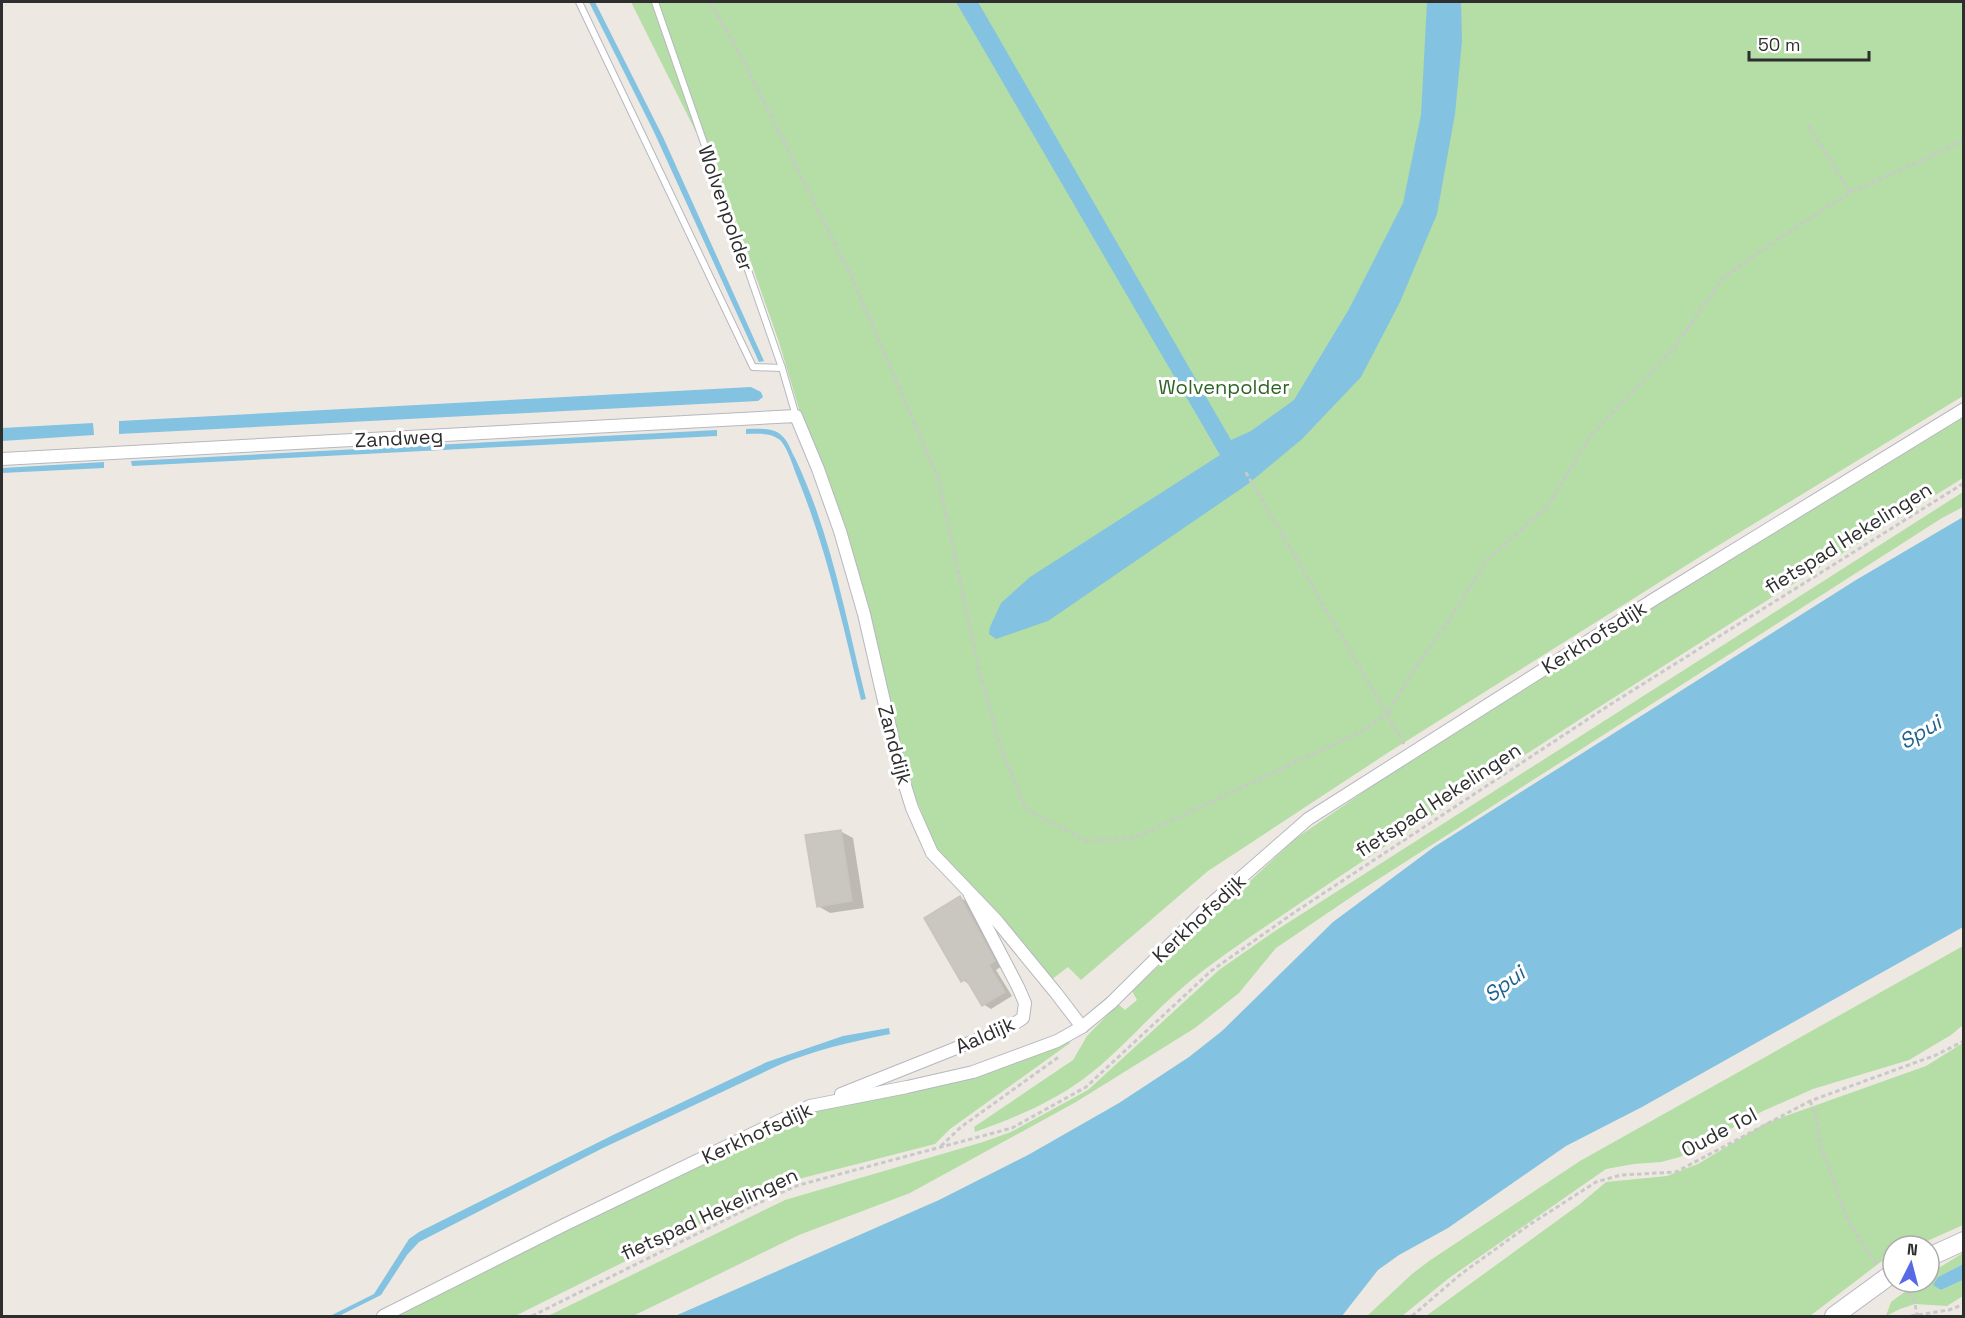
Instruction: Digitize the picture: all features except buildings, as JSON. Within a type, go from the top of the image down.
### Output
[{"type":"street","name":"Kerkhofsdijk","points":[[383,1317],[564,1225],[810,1106],[973,1072],[1057,1041],[1082,1027],[1111,1003],[1212,903],[1308,819],[1666,591],[1964,409]]},
{"type":"street","name":"Zandweg","points":[[2,459],[795,416]]},
{"type":"street","name":"Zanddijk","points":[[795,416],[840,531],[864,614],[899,766],[912,808],[932,853],[997,921],[1082,1027]]},
{"type":"street","name":"Aaldijk","points":[[810,1106],[1011,1026],[1023,1018],[1024,1003],[1018,987],[965,886]]},
{"type":"street","points":[[1941,1252],[1964,1241]]},
{"type":"street","points":[[1846,1313],[1881,1284]]},
{"type":"lane","points":[[579,2],[753,367],[782,368]]},
{"type":"lane","name":"Wolvenpolder","points":[[655,2],[782,368],[795,416]]},
{"type":"path","points":[[710,2],[741,57],[852,278],[939,481],[981,677],[1000,746],[1026,809],[1087,841],[1134,838],[1364,730],[1387,714],[1487,560],[1547,507],[1592,434],[1674,348],[1722,279],[1772,243],[1851,192],[1964,139]]},
{"type":"path","points":[[1808,125],[1851,192]]},
{"type":"path","points":[[1245,471],[1409,754]]},
{"type":"path","name":"fietspad Hekelingen","points":[[532,1317],[789,1190],[1012,1128],[1086,1087],[1211,971],[1295,912],[1611,704],[1964,483]]},
{"type":"path","name":"Oude Tol","points":[[1412,1317],[1461,1274],[1520,1231],[1596,1182],[1621,1174],[1676,1172],[1810,1101],[1936,1055],[1964,1041]]},
{"type":"path","name":"fietspad Hekelingen","points":[[940,1147],[961,1126],[1063,1054]]},
{"type":"path","points":[[1810,1101],[1815,1113],[1820,1143],[1848,1221],[1876,1265]]},
{"type":"path","points":[[1910,1294],[1914,1299],[1917,1316]]},
{"type":"path","points":[[1911,1317],[1949,1310],[1964,1304]]},
{"type":"green space","name":"Wolvenpolder","points":[[631,2],[1963,2],[1963,396],[1706,553],[1389,752],[1208,871],[1081,980],[1068,967],[1051,980],[935,845],[912,789],[779,342],[726,192]]},
{"type":"green space","points":[[1963,415],[1963,478],[1604,704],[1426,819],[1250,937],[1183,987],[1106,1060],[1070,1088],[1030,1110],[975,1132],[974,1127],[1073,1060],[1087,1036],[1118,1004],[1125,1010],[1137,1000],[1132,991],[1295,839],[1397,769],[1678,588]]},
{"type":"green space","points":[[1963,492],[1963,507],[1942,518],[1363,889],[1276,948],[1239,993],[1195,1028],[1076,1102],[910,1193],[799,1235],[633,1316],[548,1316],[785,1200],[1011,1132],[1088,1090],[1219,970],[1275,931]]},
{"type":"green space","points":[[1963,946],[1963,1025],[1951,1035],[1909,1060],[1813,1089],[1763,1111],[1680,1157],[1661,1162],[1606,1169],[1449,1278],[1402,1316],[1367,1316],[1429,1261],[1580,1161]]},
{"type":"green space","points":[[1069,1040],[1070,1043],[950,1129],[935,1144],[783,1183],[515,1316],[395,1316],[800,1115]]},
{"type":"green space","points":[[1963,1043],[1963,1225],[1941,1235],[1881,1234],[1881,1262],[1810,1316],[1426,1316],[1580,1204],[1606,1182],[1667,1176],[1698,1164],[1766,1123],[1926,1066]]},
{"type":"green space","points":[[1963,1253],[1963,1264],[1941,1275],[1941,1267]]},
{"type":"green space","points":[[1963,1280],[1963,1296],[1947,1306],[1915,1304],[1886,1316],[1891,1302],[1902,1294],[1941,1294],[1941,1290]]},
{"type":"water","points":[[589,2],[595,2],[663,137],[764,361],[759,362],[654,132]]},
{"type":"water","points":[[956,2],[978,2],[1231,440],[1251,431],[1294,400],[1349,309],[1403,203],[1421,115],[1427,2],[1461,2],[1462,41],[1455,114],[1437,214],[1400,302],[1361,377],[1302,439],[1248,484],[1048,621],[996,639],[989,634],[1001,603],[1030,577],[1220,455]]},
{"type":"water","points":[[751,387],[761,392],[763,397],[758,401],[119,434],[119,421]]},
{"type":"water","points":[[93,423],[94,435],[2,441],[2,428]]},
{"type":"water","points":[[746,429],[764,429],[777,432],[783,437],[808,487],[828,546],[866,699],[861,700],[818,533],[789,454],[777,438],[764,434],[746,434]]},
{"type":"water","points":[[717,430],[717,436],[132,466],[131,461]]},
{"type":"water","points":[[104,462],[104,468],[2,473],[2,468]]},
{"type":"water","name":"Spui","points":[[1963,517],[1963,927],[1642,1107],[1566,1146],[1448,1228],[1399,1255],[1378,1270],[1342,1316],[675,1316],[939,1200],[1028,1155],[1119,1103],[1189,1057],[1222,1031],[1333,922],[1434,847],[1856,580]]},
{"type":"water","points":[[889,1028],[890,1034],[832,1047],[777,1066],[603,1148],[419,1242],[407,1255],[381,1295],[339,1316],[330,1316],[374,1294],[409,1239],[419,1232],[613,1135],[767,1062],[843,1036]]},
{"type":"water","points":[[1963,1264],[1963,1280],[1941,1290],[1941,1275]]}]
